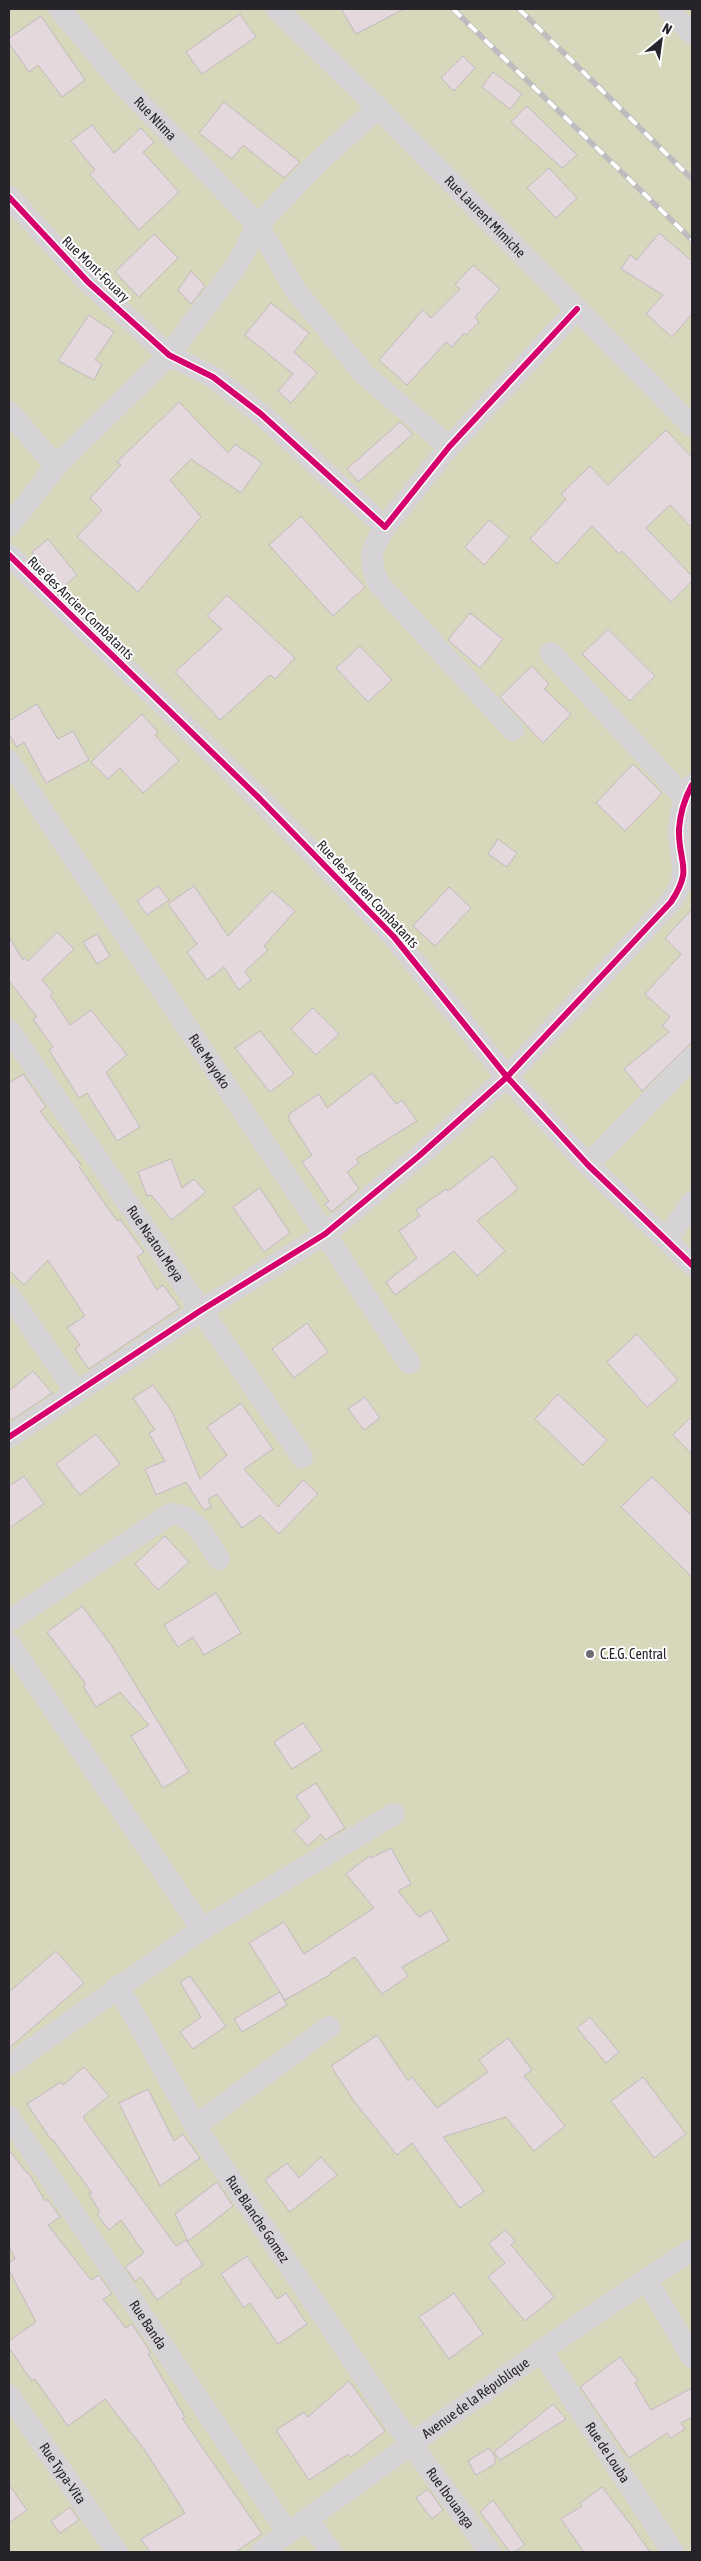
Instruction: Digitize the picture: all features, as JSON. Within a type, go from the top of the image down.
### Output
[{"type":"street","name":"Rue Ntima","points":[[59,9],[124,86],[258,225],[296,291],[365,375],[449,447]]},
{"type":"street","name":"Rue Laurent Mimiche","points":[[276,9],[378,108],[692,426]]},
{"type":"street","points":[[668,9],[692,34]]},
{"type":"street","points":[[9,526],[56,466],[169,355],[237,265],[258,225],[317,163],[378,108]]},
{"type":"street","name":"Rue Mont-Fouary","points":[[9,197],[88,282],[169,355],[213,376],[261,414],[385,527]]},
{"type":"street","points":[[513,730],[379,584],[371,566],[372,549],[385,527],[449,447],[577,309]]},
{"type":"street","points":[[9,412],[56,466]]},
{"type":"street","name":"Rue des Ancien Combatants","points":[[9,555],[260,799],[394,937],[507,1077],[588,1165],[692,1265]]},
{"type":"street","points":[[9,1437],[200,1311],[325,1234],[419,1156],[507,1077],[670,902],[689,872],[679,829],[689,791],[551,653]]},
{"type":"street","name":"Rue Mayoko","points":[[9,761],[15,787],[325,1234],[409,1363]]},
{"type":"street","name":"Rue Nsatou Meya","points":[[9,1030],[302,1458]]},
{"type":"street","points":[[588,1165],[692,1058]]},
{"type":"street","points":[[667,1240],[692,1202]]},
{"type":"street","points":[[9,1295],[76,1392]]},
{"type":"street","points":[[9,1621],[170,1514],[182,1514],[192,1519],[220,1559]]},
{"type":"street","points":[[9,1643],[202,1929]]},
{"type":"street","points":[[9,2065],[118,1986],[202,1929],[394,1814]]},
{"type":"street","name":"Rue Blanche Gomez","points":[[118,1986],[195,2126],[412,2445]]},
{"type":"street","points":[[195,2126],[329,2027]]},
{"type":"street","name":"Rue Banda","points":[[9,2117],[288,2533]]},
{"type":"street","name":"Avenue de la République","points":[[261,2552],[646,2279],[692,2250]]},
{"type":"street","points":[[646,2279],[692,2357]]},
{"type":"street","name":"Rue de Louba","points":[[542,2352],[673,2552]]},
{"type":"street","name":"Rue Typa-Vita","points":[[9,2395],[117,2552]]},
{"type":"street","name":"Rue Ibouanga","points":[[412,2445],[490,2552]]},
{"type":"street","points":[[308,2520],[331,2552]]},
{"type":"green space","points":[[9,9],[692,9],[692,2552],[9,2552]]},
{"type":"building","points":[[341,9],[404,9],[356,34]]},
{"type":"building","points":[[240,14],[256,37],[202,74],[186,52]]},
{"type":"building","points":[[41,16],[85,80],[62,97],[38,65],[29,72],[9,43],[9,38]]},
{"type":"building","points":[[463,56],[475,68],[454,91],[441,78]]},
{"type":"building","points":[[493,72],[522,94],[510,109],[482,87]]},
{"type":"building","points":[[224,102],[300,162],[284,178],[243,145],[232,159],[199,133]]},
{"type":"building","points":[[527,106],[577,155],[562,168],[511,122]]},
{"type":"building","points":[[92,125],[114,153],[141,128],[154,142],[143,152],[179,192],[139,230],[90,175],[95,170],[71,141]]},
{"type":"building","points":[[549,168],[577,198],[556,218],[527,188]]},
{"type":"building","points":[[659,233],[692,261],[692,314],[672,337],[646,314],[663,295],[621,269],[630,255],[637,260]]},
{"type":"building","points":[[154,234],[178,258],[139,297],[115,272]]},
{"type":"building","points":[[473,265],[500,289],[475,317],[479,322],[466,335],[464,333],[452,347],[446,342],[407,385],[379,360],[423,310],[431,318],[460,289],[455,285]]},
{"type":"building","points":[[191,271],[205,286],[191,304],[178,290]]},
{"type":"building","points":[[271,303],[309,333],[294,352],[317,373],[291,403],[278,391],[293,374],[245,335]]},
{"type":"building","points":[[89,315],[114,332],[95,360],[102,364],[94,380],[58,361]]},
{"type":"building","points":[[179,402],[228,453],[235,444],[262,463],[241,493],[191,459],[170,480],[201,517],[138,592],[77,537],[102,510],[90,498],[121,465],[117,462]]},
{"type":"building","points":[[400,422],[413,434],[358,482],[347,469]]},
{"type":"building","points":[[666,430],[692,457],[692,528],[670,505],[646,528],[692,576],[692,581],[671,602],[622,551],[619,554],[592,526],[557,564],[530,539],[566,499],[561,494],[590,466],[608,485]]},
{"type":"building","points":[[301,516],[365,587],[333,616],[269,545]]},
{"type":"building","points":[[489,520],[509,537],[484,565],[465,547]]},
{"type":"building","points":[[48,539],[77,575],[62,588],[32,552]]},
{"type":"building","points":[[227,595],[295,658],[275,679],[270,675],[220,720],[175,672],[222,629],[207,616]]},
{"type":"building","points":[[470,613],[503,639],[480,668],[448,640]]},
{"type":"building","points":[[608,629],[655,676],[630,701],[582,654]]},
{"type":"building","points":[[360,646],[392,680],[368,702],[336,668]]},
{"type":"building","points":[[532,666],[549,684],[544,689],[571,714],[543,743],[500,697]]},
{"type":"building","points":[[37,704],[58,739],[73,731],[89,760],[46,783],[24,742],[17,747],[9,734],[9,721]]},
{"type":"building","points":[[142,714],[158,732],[155,735],[179,761],[143,793],[120,768],[108,779],[91,762]]},
{"type":"building","points":[[633,764],[662,793],[625,831],[596,803]]},
{"type":"building","points":[[498,839],[517,853],[507,867],[488,854]]},
{"type":"building","points":[[158,886],[169,900],[147,915],[137,901]]},
{"type":"building","points":[[194,886],[228,936],[272,891],[295,911],[264,946],[268,950],[245,971],[251,980],[239,990],[224,967],[207,980],[187,952],[197,944],[168,904]]},
{"type":"building","points":[[449,887],[471,908],[435,946],[413,926]]},
{"type":"building","points":[[692,909],[692,1042],[642,1091],[624,1069],[669,1032],[662,1026],[670,1017],[645,994],[681,954],[665,938]]},
{"type":"building","points":[[57,932],[74,949],[42,980],[53,993],[50,995],[70,1025],[91,1010],[127,1055],[106,1072],[140,1127],[117,1141],[87,1093],[79,1098],[49,1050],[53,1047],[33,1019],[37,1017],[9,981],[9,937],[23,960],[25,958],[28,961]]},
{"type":"building","points":[[97,934],[110,956],[97,964],[83,942]]},
{"type":"building","points":[[313,1008],[339,1034],[316,1055],[291,1029]]},
{"type":"building","points":[[260,1031],[294,1074],[270,1092],[235,1048]]},
{"type":"building","points":[[372,1073],[396,1104],[402,1100],[417,1121],[356,1159],[359,1163],[347,1172],[359,1189],[331,1212],[325,1204],[329,1201],[302,1162],[312,1155],[289,1120],[289,1114],[319,1094],[327,1108]]},
{"type":"building","points":[[23,1074],[46,1107],[40,1111],[81,1165],[79,1167],[117,1221],[120,1219],[144,1252],[137,1257],[157,1290],[163,1285],[180,1308],[89,1369],[75,1349],[80,1345],[67,1328],[85,1316],[48,1260],[24,1285],[9,1270],[9,1083]]},
{"type":"building","points":[[493,1156],[518,1189],[477,1221],[505,1251],[477,1276],[454,1251],[395,1295],[386,1282],[417,1258],[399,1231],[420,1216],[416,1210],[446,1189],[448,1191]]},
{"type":"building","points":[[171,1159],[182,1188],[194,1179],[206,1192],[172,1220],[151,1195],[147,1196],[138,1172]]},
{"type":"building","points":[[260,1188],[290,1233],[264,1252],[233,1207]]},
{"type":"building","points":[[307,1323],[328,1352],[294,1378],[272,1349]]},
{"type":"building","points":[[637,1334],[678,1380],[647,1407],[607,1362]]},
{"type":"building","points":[[33,1371],[52,1393],[12,1420],[9,1416],[9,1391]]},
{"type":"building","points":[[153,1385],[172,1412],[200,1479],[227,1455],[207,1427],[241,1403],[273,1449],[244,1469],[278,1507],[303,1480],[318,1494],[279,1534],[260,1515],[242,1528],[217,1494],[208,1499],[211,1507],[204,1510],[186,1482],[156,1495],[145,1469],[165,1461],[149,1433],[155,1430],[133,1398]]},
{"type":"building","points":[[558,1394],[607,1440],[583,1465],[535,1419]]},
{"type":"building","points":[[365,1397],[380,1418],[364,1430],[348,1409]]},
{"type":"building","points":[[692,1416],[692,1454],[673,1435]]},
{"type":"building","points":[[96,1434],[120,1464],[80,1495],[56,1464]]},
{"type":"building","points":[[24,1476],[44,1504],[9,1528],[9,1486]]},
{"type":"building","points":[[652,1477],[692,1516],[692,1577],[621,1507]]},
{"type":"building","points":[[165,1536],[189,1562],[158,1590],[135,1564]]},
{"type":"building","points":[[216,1593],[241,1633],[204,1655],[193,1637],[178,1647],[164,1625]]},
{"type":"building","points":[[82,1606],[111,1645],[189,1772],[163,1788],[131,1736],[149,1725],[120,1692],[96,1707],[83,1686],[86,1684],[47,1632]]},
{"type":"building","points":[[303,1723],[322,1750],[292,1769],[274,1742]]},
{"type":"building","points":[[316,1783],[345,1828],[325,1840],[321,1834],[308,1846],[294,1831],[310,1817],[296,1796]]},
{"type":"building","points":[[391,1848],[411,1884],[398,1891],[419,1917],[431,1910],[449,1940],[402,1967],[408,1976],[382,1994],[355,1957],[331,1974],[285,2000],[249,1943],[284,1922],[304,1954],[374,1908],[346,1874],[369,1856],[371,1858]]},
{"type":"building","points":[[56,1951],[84,1983],[9,2048],[9,1992]]},
{"type":"building","points":[[190,1976],[226,2026],[193,2049],[180,2032],[201,2017],[180,1982]]},
{"type":"building","points":[[280,1992],[287,2005],[242,2032],[234,2019]]},
{"type":"building","points":[[590,2017],[619,2052],[606,2063],[577,2028]]},
{"type":"building","points":[[377,2035],[408,2081],[412,2077],[437,2108],[488,2072],[479,2060],[508,2038],[532,2070],[524,2076],[565,2126],[534,2151],[506,2117],[443,2137],[484,2191],[460,2208],[412,2143],[397,2155],[354,2101],[331,2066]]},
{"type":"building","points":[[84,2067],[109,2096],[84,2116],[84,2119],[176,2246],[186,2240],[203,2265],[180,2280],[182,2282],[157,2300],[141,2277],[135,2281],[125,2267],[144,2253],[121,2220],[109,2230],[97,2214],[100,2212],[89,2194],[92,2193],[52,2141],[27,2104],[61,2082],[63,2085]]},
{"type":"building","points":[[643,2077],[686,2134],[654,2158],[611,2101]]},
{"type":"building","points":[[148,2089],[174,2141],[183,2134],[200,2158],[160,2186],[119,2103]]},
{"type":"building","points":[[9,2150],[28,2172],[45,2201],[47,2199],[60,2217],[48,2225],[91,2280],[99,2275],[112,2294],[103,2299],[126,2328],[132,2324],[151,2353],[148,2354],[185,2417],[182,2418],[262,2534],[235,2552],[150,2552],[141,2539],[185,2513],[144,2449],[105,2399],[68,2426],[35,2379],[32,2381],[9,2348],[9,2341],[36,2322],[9,2270],[9,2262],[15,2259],[9,2246]]},
{"type":"building","points":[[321,2157],[337,2175],[290,2212],[265,2180],[287,2163],[299,2178]]},
{"type":"building","points":[[217,2182],[233,2206],[188,2241],[175,2214]]},
{"type":"building","points":[[505,2230],[515,2241],[511,2245],[554,2297],[525,2321],[488,2277],[505,2263],[489,2244]]},
{"type":"building","points":[[247,2256],[277,2299],[286,2293],[307,2324],[278,2344],[250,2303],[244,2308],[221,2274]]},
{"type":"building","points":[[454,2293],[483,2334],[449,2359],[419,2317]]},
{"type":"building","points":[[620,2357],[638,2381],[635,2383],[651,2410],[692,2388],[692,2417],[681,2423],[685,2429],[671,2438],[667,2433],[629,2458],[580,2387]]},
{"type":"building","points":[[349,2381],[385,2431],[351,2457],[348,2454],[309,2480],[276,2430],[304,2412],[308,2417]]},
{"type":"building","points":[[553,2404],[566,2419],[500,2460],[494,2452]]},
{"type":"building","points":[[489,2448],[495,2457],[495,2464],[476,2475],[468,2461]]},
{"type":"building","points":[[9,2485],[27,2510],[9,2523]]},
{"type":"building","points":[[602,2487],[650,2552],[584,2552],[561,2519],[582,2506],[580,2503]]},
{"type":"building","points":[[428,2489],[443,2510],[432,2519],[416,2498]]},
{"type":"building","points":[[493,2500],[525,2545],[514,2552],[510,2552],[480,2512]]},
{"type":"building","points":[[70,2507],[79,2520],[60,2533],[51,2521]]},
{"type":"railway","points":[[453,9],[692,240]]},
{"type":"railway","points":[[519,9],[692,179]]},
{"type":"cycle path","points":[[9,197],[88,282],[169,355],[213,377],[261,414],[385,527],[449,447],[577,309]]},
{"type":"cycle path","points":[[9,555],[260,799],[394,937],[507,1077],[588,1165],[692,1265]]},
{"type":"cycle path","points":[[9,1437],[200,1311],[325,1234],[419,1156],[507,1077],[671,902],[682,881],[683,866],[679,841],[680,818],[692,785]]},
{"type":"place","name":"C.E.G. Central","points":[[590,1654]]}]
